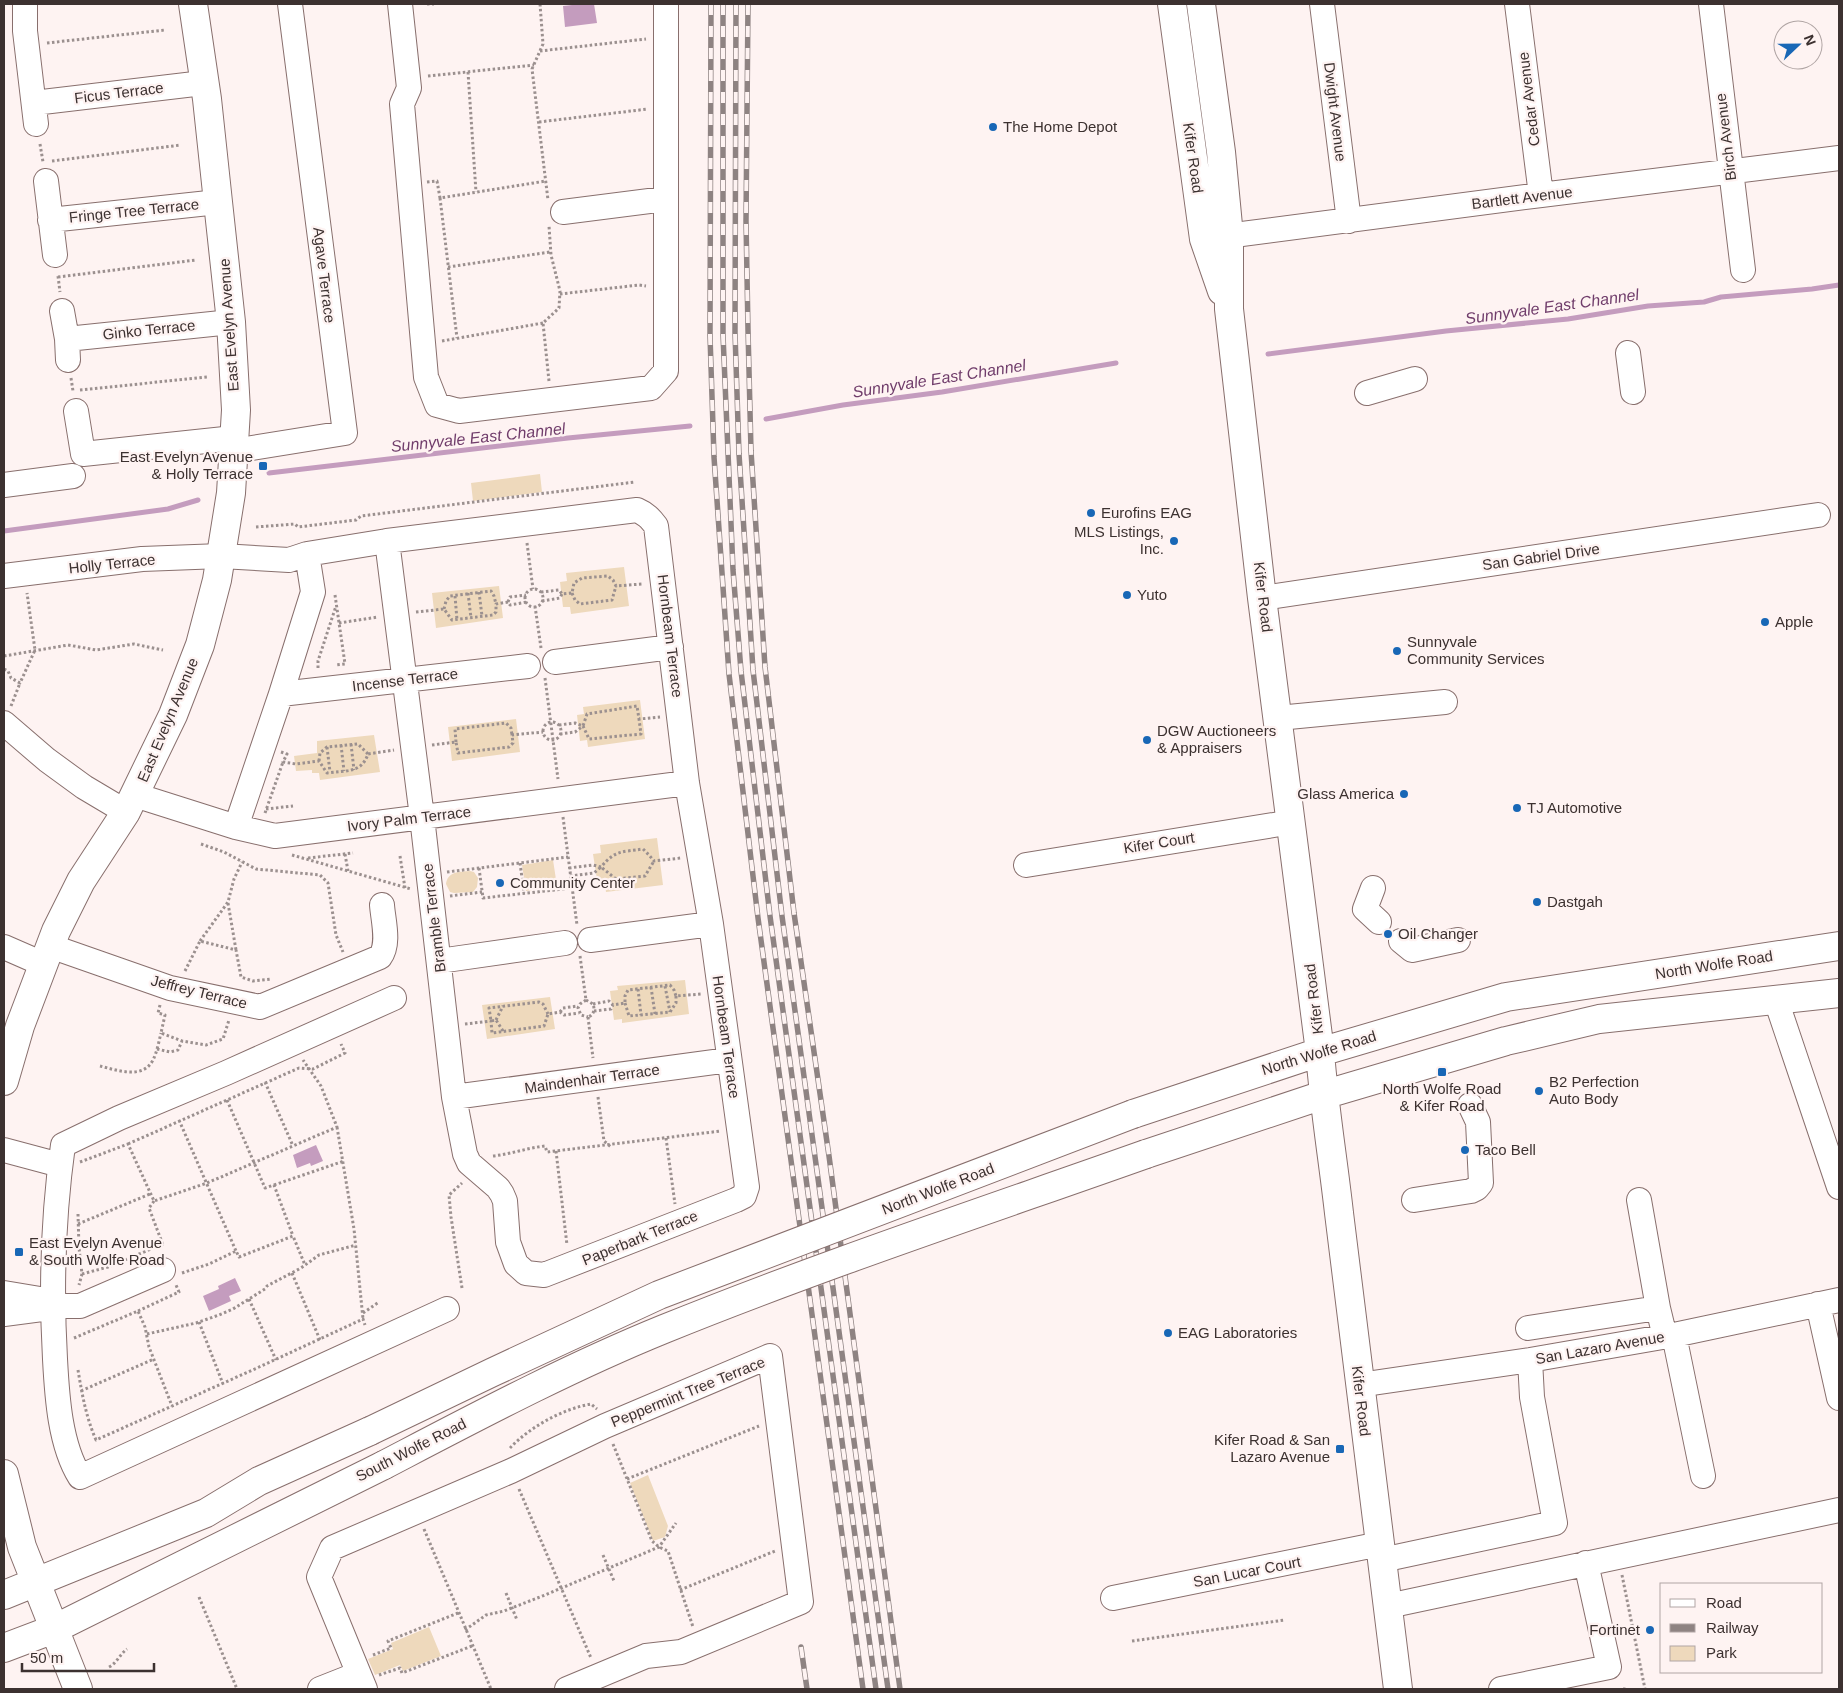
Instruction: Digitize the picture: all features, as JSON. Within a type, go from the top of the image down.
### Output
[{"type":"main road","name":"East Evelyn Avenue","points":[[4,1081],[20,1026],[47,955],[81,882],[130,803],[165,734],[200,645],[222,556],[231,493],[236,410],[231,322],[193,4]]},
{"type":"main road","name":"Kifer Road","points":[[1172,4],[1217,238],[1228,309],[1262,598],[1320,1052],[1323,1096],[1398,1689]]},
{"type":"main road","name":"Kifer Road","points":[[1201,4],[1221,152],[1217,238]]},
{"type":"main road","name":"North Wolfe Road","points":[[36,1582],[206,1513],[260,1481],[659,1295],[1133,1114],[1320,1052],[1506,997],[1839,946]]},
{"type":"main road","points":[[1323,1096],[1506,1042],[1599,1019],[1839,993]]},
{"type":"main road","name":"South Wolfe Road","points":[[4,1648],[54,1629],[384,1465],[507,1400],[662,1330],[825,1266],[1146,1154],[1323,1096]]},
{"type":"main road","points":[[4,1474],[22,1546],[78,1689]]},
{"type":"main road","points":[[4,1595],[36,1582]]},
{"type":"street","points":[[25,4],[26,45],[35,113]]},
{"type":"street","name":"Agave Terrace","points":[[234,445],[345,434],[290,4]]},
{"type":"street","points":[[400,4],[409,88],[402,104],[426,377],[437,405],[459,412],[651,388],[666,371],[666,4]]},
{"type":"street","name":"Dwight Avenue","points":[[1322,4],[1349,221]]},
{"type":"street","name":"Cedar Avenue","points":[[1517,4],[1540,195]]},
{"type":"street","name":"Birch Avenue","points":[[1711,4],[1743,270]]},
{"type":"street","name":"Ficus Terrace","points":[[35,113],[203,83]]},
{"type":"street","name":"Bartlett Avenue","points":[[1217,238],[1839,158]]},
{"type":"street","points":[[44,172],[56,266]]},
{"type":"street","points":[[563,212],[665,199]]},
{"type":"street","name":"Fringe Tree Terrace","points":[[50,220],[218,202]]},
{"type":"street","points":[[62,311],[68,349]]},
{"type":"street","name":"Ginko Terrace","points":[[68,349],[231,322]]},
{"type":"street","points":[[1622,354],[1626,393]]},
{"type":"street","points":[[1367,394],[1415,379]]},
{"type":"street","points":[[76,411],[83,454],[234,445]]},
{"type":"street","points":[[4,485],[73,476]]},
{"type":"street","name":"Hornbeam Terrace","points":[[222,556],[289,560],[306,554],[387,541],[637,510],[645,513],[656,526],[688,783],[711,924],[747,1187]]},
{"type":"street","name":"San Gabriel Drive","points":[[1262,598],[1818,515]]},
{"type":"street","name":"Bramble Terrace","points":[[387,541],[414,748],[454,1097],[465,1154],[474,1180],[502,1194],[505,1202],[508,1242],[516,1264],[526,1273]]},
{"type":"street","points":[[236,826],[313,592],[306,554]]},
{"type":"street","name":"Holly Terrace","points":[[14,574],[142,559],[222,556]]},
{"type":"street","points":[[555,662],[671,647]]},
{"type":"street","name":"Incense Terrace","points":[[281,694],[528,666]]},
{"type":"street","points":[[1278,718],[1445,702]]},
{"type":"street","points":[[4,723],[47,760],[84,788],[130,803]]},
{"type":"street","name":"Ivory Palm Terrace","points":[[130,803],[275,836],[688,783]]},
{"type":"street","name":"Kifer Court","points":[[1026,864],[1292,822]]},
{"type":"street","points":[[1373,888],[1365,909],[1379,922]]},
{"type":"street","name":"Jeffrey Terrace","points":[[4,947],[47,955],[170,988],[260,1007],[380,957],[385,944],[382,905]]},
{"type":"street","points":[[590,940],[711,924]]},
{"type":"street","points":[[1401,941],[1412,950],[1458,940]]},
{"type":"street","points":[[439,960],[565,943]]},
{"type":"street","points":[[394,998],[119,1118],[63,1145],[54,1236],[64,1306],[58,1405],[72,1465],[80,1478],[447,1309]]},
{"type":"street","points":[[1776,1000],[1839,1187]]},
{"type":"street","name":"Maindenhair Terrace","points":[[454,1097],[729,1060]]},
{"type":"street","points":[[1414,1200],[1471,1191],[1481,1183],[1482,1168],[1478,1122],[1470,1106]]},
{"type":"street","points":[[4,1150],[60,1165]]},
{"type":"street","name":"Paperbark Terrace","points":[[526,1273],[544,1275],[581,1261],[744,1196],[747,1187]]},
{"type":"street","points":[[1639,1200],[1658,1308],[1669,1336],[1703,1476]]},
{"type":"street","points":[[4,1314],[64,1306],[80,1306],[170,1271]]},
{"type":"street","points":[[4,1293],[40,1299],[64,1306]]},
{"type":"street","points":[[1829,1302],[1839,1398]]},
{"type":"street","name":"San Lazaro Avenue","points":[[1359,1384],[1530,1360],[1669,1336],[1829,1302]]},
{"type":"street","points":[[1528,1328],[1658,1308]]},
{"type":"street","points":[[1627,1314],[1631,1342]]},
{"type":"street","name":"Peppermint Tree Terrace","points":[[361,1682],[319,1577],[332,1548],[511,1471],[605,1426],[770,1356],[801,1602],[681,1652],[646,1656],[567,1689]]},
{"type":"street","name":"San Lucar Court","points":[[1113,1598],[1555,1523],[1532,1397],[1530,1360]]},
{"type":"street","points":[[1388,1606],[1839,1510]]},
{"type":"street","points":[[1501,1689],[1609,1667],[1586,1563]]},
{"type":"street","points":[[320,1689],[361,1682]]},
{"type":"path","points":[[428,4],[434,4]]},
{"type":"path","points":[[26,45],[166,30]]},
{"type":"path","points":[[540,51],[666,36]]},
{"type":"path","points":[[408,78],[534,65]]},
{"type":"path","points":[[468,72],[476,192]]},
{"type":"path","points":[[539,122],[666,106]]},
{"type":"path","points":[[35,113],[44,172],[181,145]]},
{"type":"path","points":[[440,198],[546,180]]},
{"type":"path","points":[[409,184],[437,181],[457,338]]},
{"type":"path","points":[[448,267],[550,252]]},
{"type":"path","points":[[62,311],[56,266],[196,260]]},
{"type":"path","points":[[560,294],[638,285],[666,288]]},
{"type":"path","points":[[423,344],[542,323]]},
{"type":"path","points":[[68,349],[73,391],[206,377]]},
{"type":"path","points":[[256,527],[295,524],[298,527],[308,526],[356,520],[361,516],[635,482]]},
{"type":"path","points":[[4,669],[8,671],[11,678],[20,683],[35,650],[14,574]]},
{"type":"path","points":[[608,576],[616,586],[612,600],[580,604],[575,600],[572,593],[574,584],[582,578],[608,576]]},
{"type":"path","points":[[616,586],[663,582]]},
{"type":"path","points":[[508,602],[510,597],[526,595],[533,589],[541,592],[559,590],[562,594]]},
{"type":"path","points":[[479,592],[482,616]]},
{"type":"path","points":[[491,592],[496,604],[496,612],[493,615],[457,620],[452,620],[444,609],[446,601],[450,596],[468,593],[491,592]]},
{"type":"path","points":[[541,592],[542,601]]},
{"type":"path","points":[[468,593],[471,618]]},
{"type":"path","points":[[496,604],[508,602],[510,605],[527,602],[535,606],[542,601],[560,598],[562,594],[572,593]]},
{"type":"path","points":[[526,595],[527,602]]},
{"type":"path","points":[[455,596],[457,620]]},
{"type":"path","points":[[318,668],[318,661],[336,604]]},
{"type":"path","points":[[339,623],[444,609]]},
{"type":"path","points":[[4,656],[68,645],[96,650],[134,644],[163,650]]},
{"type":"path","points":[[583,726],[575,732],[560,734],[555,739],[550,739],[543,732],[544,726],[548,722],[555,722],[559,725],[575,723],[583,726],[589,738],[641,734],[637,706],[587,714],[583,726]]},
{"type":"path","points":[[639,718],[679,715]]},
{"type":"path","points":[[506,723],[511,728],[513,742],[509,747],[458,753],[456,742],[455,729],[506,723]]},
{"type":"path","points":[[559,725],[560,734]]},
{"type":"path","points":[[512,735],[543,732]]},
{"type":"path","points":[[368,754],[456,742]]},
{"type":"path","points":[[351,744],[354,770]]},
{"type":"path","points":[[358,744],[368,754],[365,762],[354,770],[327,773],[319,761],[320,753],[327,747],[341,745],[358,744]]},
{"type":"path","points":[[260,832],[266,809],[287,754],[264,745]]},
{"type":"path","points":[[341,745],[344,771]]},
{"type":"path","points":[[327,747],[330,772]]},
{"type":"path","points":[[283,762],[296,764],[319,761]]},
{"type":"path","points":[[266,809],[292,806]]},
{"type":"path","points":[[201,844],[224,852],[256,869],[320,875],[328,883],[336,935],[347,960]]},
{"type":"path","points":[[570,876],[594,873],[610,856],[618,852],[642,849],[654,861]]},
{"type":"path","points":[[305,859],[353,853]]},
{"type":"path","points":[[288,854],[405,888],[430,887],[446,896],[482,892]]},
{"type":"path","points":[[345,854],[348,871]]},
{"type":"path","points":[[400,856],[405,888]]},
{"type":"path","points":[[654,861],[699,856]]},
{"type":"path","points":[[430,887],[443,873],[568,857]]},
{"type":"path","points":[[569,868],[593,865],[601,867],[616,879],[645,876],[654,861]]},
{"type":"path","points":[[182,977],[200,942],[228,902],[234,879],[242,862]]},
{"type":"path","points":[[520,863],[524,893]]},
{"type":"path","points":[[479,868],[483,898],[572,888]]},
{"type":"path","points":[[228,902],[241,977],[253,980],[277,979]]},
{"type":"path","points":[[200,942],[236,950]]},
{"type":"path","points":[[666,986],[670,1012]]},
{"type":"path","points":[[670,986],[674,990],[676,1003],[670,1012],[629,1016],[625,1003],[625,996],[628,990],[651,987],[670,986]]},
{"type":"path","points":[[651,987],[655,1014]]},
{"type":"path","points":[[638,989],[642,1015]]},
{"type":"path","points":[[676,996],[720,992]]},
{"type":"path","points":[[100,1066],[130,1073],[146,1068],[153,1061],[166,1015],[158,1013],[162,998]]},
{"type":"path","points":[[548,1014],[560,1012],[563,1008],[578,1006],[586,1000],[593,1004],[625,1003]]},
{"type":"path","points":[[539,1002],[544,1004],[548,1014],[544,1026],[492,1033],[489,1008],[539,1002]]},
{"type":"path","points":[[593,1004],[594,1012]]},
{"type":"path","points":[[578,1006],[580,1013],[585,1017],[590,1016],[594,1012],[611,1009],[613,1004]]},
{"type":"path","points":[[496,1020],[502,1006]]},
{"type":"path","points":[[560,1012],[564,1015],[580,1013]]},
{"type":"path","points":[[446,1026],[496,1020]]},
{"type":"path","points":[[496,1020],[504,1032]]},
{"type":"path","points":[[162,1033],[182,1041],[206,1045],[223,1039],[227,1029]]},
{"type":"path","points":[[60,1165],[77,1164],[128,1144],[299,1068],[307,1067],[313,1069],[345,1053],[340,1037]]},
{"type":"path","points":[[157,1049],[170,1052],[178,1050],[182,1041]]},
{"type":"path","points":[[294,1043],[307,1067],[321,1086],[337,1127],[344,1161],[356,1245],[362,1314],[372,1344]]},
{"type":"path","points":[[265,1082],[293,1146]]},
{"type":"path","points":[[227,1100],[265,1188],[344,1161]]},
{"type":"path","points":[[179,1120],[239,1257],[294,1236]]},
{"type":"path","points":[[72,1338],[179,1292],[149,1208],[154,1201],[207,1182],[337,1127]]},
{"type":"path","points":[[462,1288],[449,1195],[474,1180],[492,1166],[490,1156],[513,1154],[518,1150],[545,1146],[546,1152],[739,1129]]},
{"type":"path","points":[[666,1138],[678,1222]]},
{"type":"path","points":[[128,1144],[154,1201]]},
{"type":"path","points":[[556,1151],[568,1252],[581,1261]]},
{"type":"path","points":[[274,1185],[305,1264]]},
{"type":"path","points":[[78,1224],[150,1194]]},
{"type":"path","points":[[74,1347],[64,1306],[82,1274],[78,1206]]},
{"type":"path","points":[[82,1274],[108,1267],[163,1244]]},
{"type":"path","points":[[147,1334],[199,1322],[234,1309],[265,1290],[267,1286],[292,1273],[318,1255],[356,1245]]},
{"type":"path","points":[[170,1271],[209,1264],[236,1252]]},
{"type":"path","points":[[292,1273],[320,1340]]},
{"type":"path","points":[[249,1299],[276,1360]]},
{"type":"path","points":[[362,1314],[379,1302]]},
{"type":"path","points":[[138,1311],[146,1326],[149,1347],[172,1406]]},
{"type":"path","points":[[77,1364],[90,1425],[96,1440],[224,1384],[363,1319]]},
{"type":"path","points":[[199,1322],[224,1384]]},
{"type":"path","points":[[82,1391],[154,1359]]},
{"type":"path","points":[[627,1480],[778,1418]]},
{"type":"path","points":[[605,1426],[652,1541],[658,1547],[668,1551],[698,1645]]},
{"type":"path","points":[[511,1471],[598,1676]]},
{"type":"path","points":[[417,1512],[491,1689]]},
{"type":"path","points":[[465,1630],[486,1616],[561,1588],[658,1547],[676,1523]]},
{"type":"path","points":[[680,1590],[793,1544]]},
{"type":"path","points":[[603,1556],[614,1581]]},
{"type":"path","points":[[1622,1573],[1645,1689]]},
{"type":"path","points":[[506,1593],[511,1608],[518,1620]]},
{"type":"path","points":[[199,1597],[237,1689]]},
{"type":"path","points":[[361,1682],[366,1658],[391,1648],[388,1641],[458,1613]]},
{"type":"path","points":[[1132,1641],[1285,1620]]},
{"type":"path","points":[[361,1682],[400,1668],[402,1673],[472,1646]]},
{"type":"path","points":[[109,1667],[127,1649]]},
{"type":"path","points":[[1623,1689],[1628,1689]]},
{"type":"green space","points":[[540,474],[542,492],[473,501],[471,483]]},
{"type":"green space","points":[[624,567],[629,606],[571,614],[570,607],[563,607],[560,582],[567,581],[566,573]]},
{"type":"green space","points":[[499,586],[503,618],[436,628],[432,593]]},
{"type":"green space","points":[[640,700],[645,739],[588,747],[587,740],[580,741],[577,715],[584,714],[583,707]]},
{"type":"green space","points":[[516,719],[520,752],[452,761],[448,727]]},
{"type":"green space","points":[[374,735],[380,772],[320,780],[319,773],[312,773],[312,770],[296,771],[294,756],[317,753],[317,741]]},
{"type":"green space","points":[[657,838],[663,885],[606,892],[605,885],[598,886],[593,854],[601,853],[600,845]]},
{"type":"green space","points":[[553,860],[557,886],[526,891],[522,865]]},
{"type":"green space","points":[[474,872],[478,878],[477,887],[473,892],[450,892],[446,884],[449,877],[455,873]]},
{"type":"green space","points":[[685,980],[689,1014],[622,1023],[622,1019],[614,1020],[610,991],[618,990],[617,986]]},
{"type":"green space","points":[[550,997],[555,1029],[487,1039],[482,1005]]},
{"type":"green space","points":[[648,1475],[668,1526],[665,1537],[653,1541],[630,1483]]},
{"type":"green space","points":[[429,1627],[441,1656],[403,1671],[400,1665],[375,1675],[368,1659],[393,1649],[391,1643]]},
{"type":"shaded area","points":[[594,4],[597,23],[565,27],[563,6]]},
{"type":"shaded area","points":[[316,1145],[323,1161],[311,1166],[310,1163],[297,1168],[293,1155]]},
{"type":"shaded area","points":[[235,1278],[241,1291],[229,1296],[231,1301],[209,1311],[203,1296],[219,1289],[218,1286]]},
{"type":"waterway","name":"Sunnyvale East Channel","points":[[1268,354],[1446,331],[1568,319],[1648,306],[1704,302],[1721,297],[1839,285]]},
{"type":"waterway","name":"Sunnyvale East Channel","points":[[766,419],[843,405],[942,392],[1116,363]]},
{"type":"waterway","name":"Sunnyvale East Channel","points":[[269,473],[568,438],[690,426]]},
{"type":"waterway","name":"Sunnyvale East Channel","points":[[4,531],[168,509],[198,500]]},
{"type":"railway","points":[[711,4],[710,336],[714,457],[729,674],[758,918],[863,1689]]},
{"type":"railway","points":[[723,4],[723,335],[733,570],[741,671],[770,916],[876,1689]]},
{"type":"railway","points":[[736,4],[735,333],[739,454],[753,670],[782,916],[888,1689]]},
{"type":"railway","points":[[748,4],[746,221],[751,451],[765,667],[794,913],[829,1156],[900,1689]]},
{"type":"railway","points":[[801,1647],[807,1689]]},
{"type":"place","name":"The Home Depot","points":[[993,127]]},
{"type":"place","name":"East Evelyn Avenue & Holly Terrace","points":[[263,466]]},
{"type":"place","name":"Eurofins EAG","points":[[1091,513]]},
{"type":"place","name":"MLS Listings, Inc.","points":[[1174,541]]},
{"type":"place","name":"Yuto","points":[[1127,595]]},
{"type":"place","name":"Apple","points":[[1765,622]]},
{"type":"place","name":"Sunnyvale Community Services","points":[[1397,651]]},
{"type":"place","name":"DGW Auctioneers & Appraisers","points":[[1147,740]]},
{"type":"place","name":"Glass America","points":[[1404,794]]},
{"type":"place","name":"TJ Automotive","points":[[1517,808]]},
{"type":"place","name":"Community Center","points":[[500,883]]},
{"type":"place","name":"Dastgah","points":[[1537,902]]},
{"type":"place","name":"Oil Changer","points":[[1388,934]]},
{"type":"place","name":"North Wolfe Road & Kifer Road","points":[[1442,1072]]},
{"type":"place","name":"B2 Perfection Auto Body","points":[[1539,1091]]},
{"type":"place","name":"Taco Bell","points":[[1465,1150]]},
{"type":"place","name":"East Evelyn Avenue & South Wolfe Road","points":[[19,1252]]},
{"type":"place","name":"EAG Laboratories","points":[[1168,1333]]},
{"type":"place","name":"Kifer Road & San Lazaro Avenue","points":[[1340,1449]]},
{"type":"place","name":"Fortinet","points":[[1650,1630]]}]
